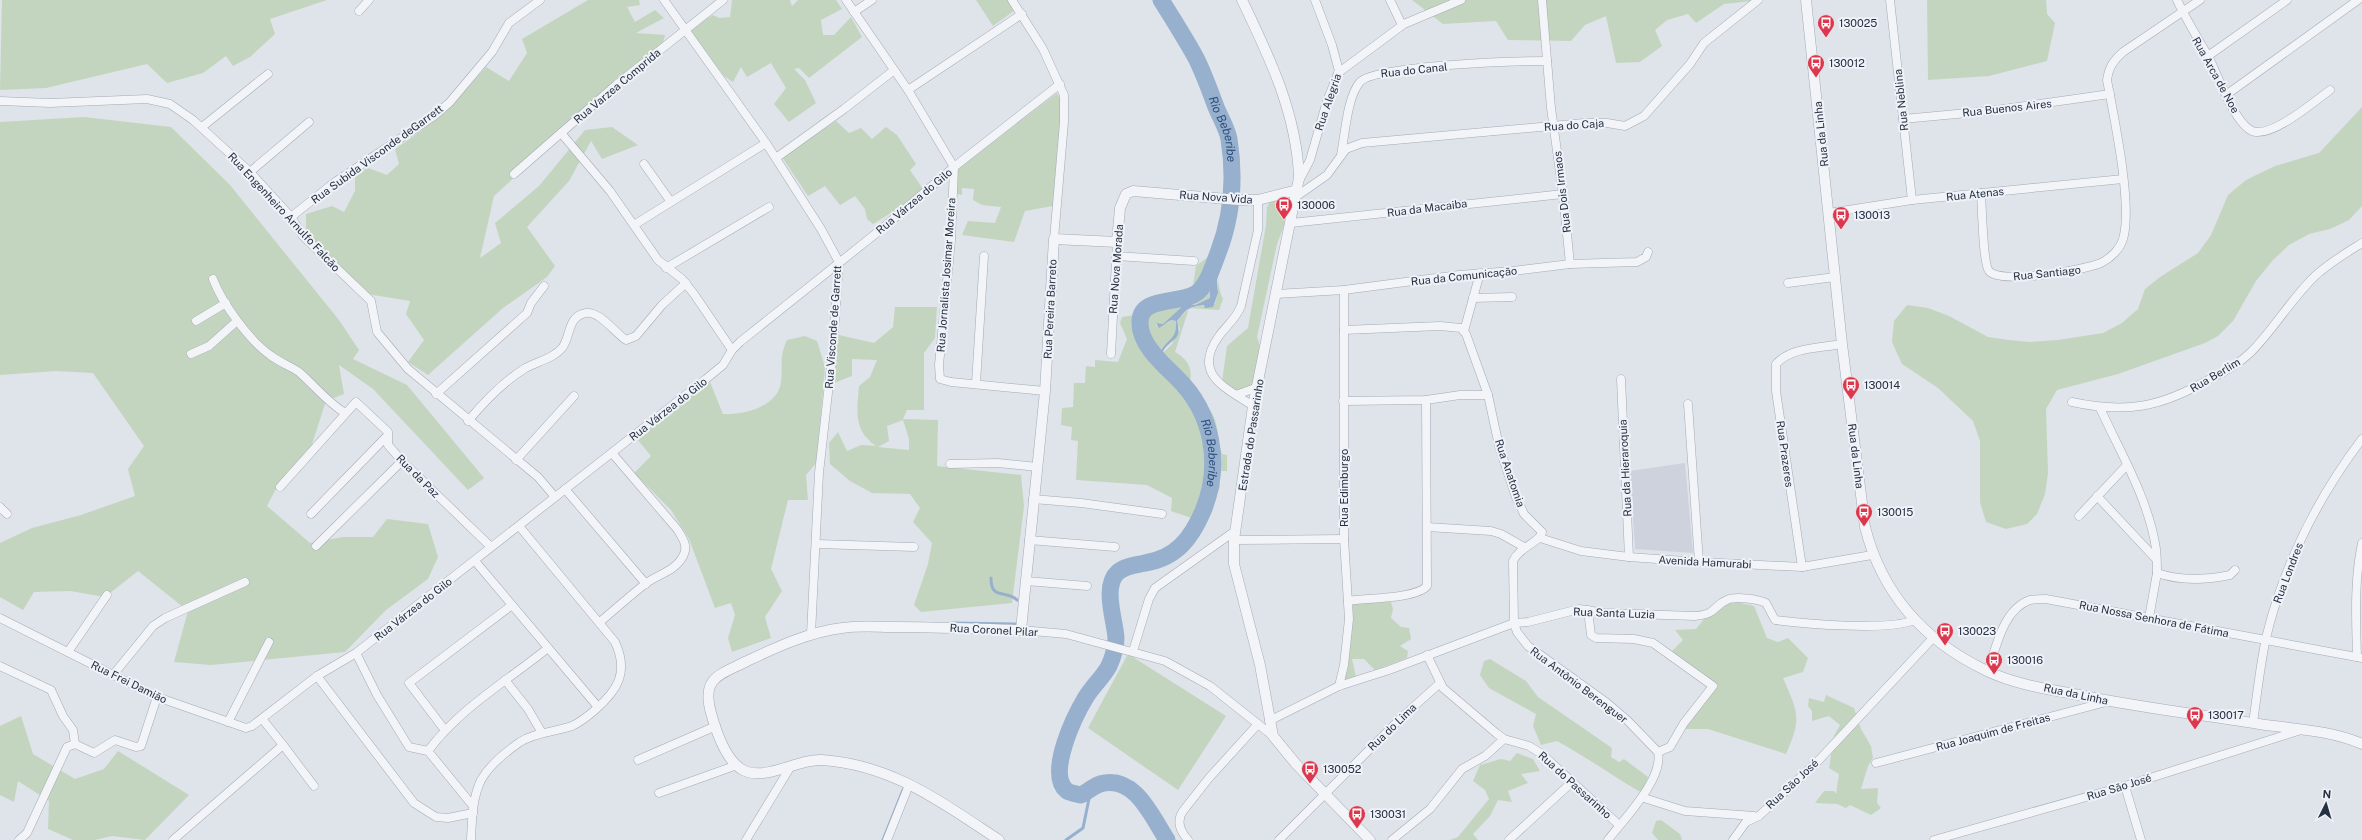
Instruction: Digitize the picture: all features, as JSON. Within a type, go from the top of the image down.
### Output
[{"type":"street","points":[[359,11],[369,0]]},
{"type":"street","name":"Rua Subida Visconde deGarrett","points":[[291,217],[335,182],[434,116],[450,102],[492,52],[509,23],[540,0]]},
{"type":"street","name":"Rua Visconde de Garrett","points":[[664,0],[766,143],[821,229],[839,262],[832,356],[819,473],[812,634]]},
{"type":"street","name":"Rua Varzea Comprida","points":[[514,174],[616,85],[686,31],[723,0]]},
{"type":"street","points":[[846,0],[893,71],[908,90],[954,167]]},
{"type":"street","points":[[854,12],[872,0]]},
{"type":"street","name":"Rua Pereira Barreto","points":[[1012,0],[1043,49],[1060,84],[1065,104],[1054,239],[1045,391],[1029,540],[1022,630]]},
{"type":"street","name":"Estrada do Passarinho","points":[[1242,0],[1277,77],[1289,115],[1297,151],[1298,189],[1253,406],[1235,536],[1234,564],[1260,665],[1269,721],[1273,736],[1324,794],[1370,840]]},
{"type":"street","name":"Rua Alegria","points":[[1298,189],[1310,160],[1327,101],[1338,73],[1338,62],[1315,0]]},
{"type":"street","points":[[1390,0],[1402,25]]},
{"type":"street","points":[[1338,73],[1402,25],[1461,0]]},
{"type":"street","name":"Rua Dois Irmaos","points":[[1542,0],[1553,126],[1564,194],[1570,264]]},
{"type":"street","name":"Rua do Caja","points":[[1341,155],[1346,149],[1362,144],[1599,122],[1625,126],[1634,123],[1651,108],[1690,64],[1704,43],[1758,0]]},
{"type":"street","name":"Rua da Linha","points":[[1806,0],[1842,344],[1865,527],[1872,555],[1888,587],[1914,620],[1933,638],[1955,654],[1988,671],[2024,683],[2111,701],[2302,730],[2346,738],[2362,744]]},
{"type":"street","name":"Rua Neblina","points":[[1890,0],[1912,200]]},
{"type":"street","name":"Rua Arca de Noe","points":[[2176,0],[2208,56],[2226,96],[2248,128],[2255,132],[2262,131],[2289,118],[2330,90]]},
{"type":"street","name":"Rua Santiago","points":[[1981,194],[1984,255],[1988,270],[1993,275],[2014,278],[2086,269],[2103,262],[2117,251],[2123,240],[2126,226],[2122,179],[2107,80],[2112,61],[2200,0]]},
{"type":"street","points":[[2208,56],[2287,0]]},
{"type":"street","points":[[2226,96],[2358,0]]},
{"type":"street","points":[[908,90],[1022,14]]},
{"type":"street","name":"Rua do Canal","points":[[1341,155],[1351,103],[1357,86],[1368,77],[1413,69],[1514,61],[1547,61]]},
{"type":"street","points":[[776,158],[844,109],[893,71]]},
{"type":"street","points":[[202,127],[268,74]]},
{"type":"street","name":"Rua Várzea do Gilo","points":[[262,720],[317,676],[356,653],[475,561],[490,546],[520,526],[723,365],[732,350],[884,227],[954,167],[1060,84]]},
{"type":"street","name":"Rua Buenos Aires","points":[[1903,119],[2018,108],[2110,94]]},
{"type":"street","name":"Rua Engenheiro Arnulfo Falcão","points":[[0,101],[50,104],[147,99],[170,104],[202,127],[250,172],[291,217],[303,236],[371,301],[377,332],[408,369],[468,421],[538,477],[555,497]]},
{"type":"street","points":[[250,172],[309,122]]},
{"type":"street","points":[[561,134],[595,172],[666,268],[686,283],[732,350]]},
{"type":"street","points":[[634,225],[766,143]]},
{"type":"street","points":[[1298,189],[1327,175],[1341,155]]},
{"type":"street","points":[[644,164],[671,202]]},
{"type":"street","name":"Rua Jornalista Josimar Moreira","points":[[954,167],[951,240],[939,375],[943,381],[976,383],[1045,391]]},
{"type":"street","name":"Rua Atenas","points":[[1829,213],[1912,200],[2122,179]]},
{"type":"street","name":"Rua Nova Vida","points":[[1133,192],[1238,200],[1258,200],[1298,189]]},
{"type":"street","name":"Rua Nova Morada","points":[[1111,354],[1116,256],[1121,204],[1126,194],[1133,192]]},
{"type":"street","name":"Rua da Macaiba","points":[[1291,223],[1564,194]]},
{"type":"street","points":[[1253,406],[1216,382],[1212,374],[1210,354],[1220,334],[1238,316],[1258,230],[1258,200]]},
{"type":"street","points":[[666,268],[769,207]]},
{"type":"street","points":[[1054,239],[1117,242]]},
{"type":"street","name":"Rua Berlim","points":[[2072,402],[2100,408],[2136,407],[2178,397],[2233,367],[2250,353],[2316,276],[2362,243]]},
{"type":"street","name":"Rua da Comunicação","points":[[1276,294],[1344,290],[1570,264],[1637,262],[1646,257],[1648,252]]},
{"type":"street","points":[[976,383],[984,256]]},
{"type":"street","points":[[1116,256],[1194,261]]},
{"type":"street","points":[[1344,330],[1452,326],[1464,331],[1480,274]]},
{"type":"street","points":[[1788,283],[1835,277]]},
{"type":"street","points":[[213,279],[218,291],[238,321],[269,355],[299,372],[330,404],[345,413],[280,487]]},
{"type":"street","points":[[468,421],[490,397],[523,369],[555,354],[562,348],[569,327],[576,318],[584,314],[593,314],[626,340],[631,339],[636,336],[665,302],[686,283]]},
{"type":"street","points":[[436,394],[527,313],[531,303],[544,286]]},
{"type":"street","name":"Rua Edimburgo","points":[[1339,686],[1347,641],[1348,601],[1344,539],[1344,290]]},
{"type":"street","points":[[1473,298],[1512,297]]},
{"type":"street","points":[[196,321],[226,303]]},
{"type":"street","points":[[192,354],[209,346],[238,321]]},
{"type":"street","name":"Rua Anatomia","points":[[1464,331],[1488,395],[1499,446],[1516,497],[1524,514],[1542,529],[1540,538]]},
{"type":"street","name":"Rua Prazeres","points":[[1802,566],[1775,374],[1776,364],[1782,358],[1795,352],[1842,344]]},
{"type":"street","name":"Rua da Hieraroquia","points":[[1621,379],[1629,557]]},
{"type":"street","points":[[1236,395],[1258,387]]},
{"type":"street","points":[[1343,401],[1426,400],[1460,395],[1488,395]]},
{"type":"street","points":[[516,460],[574,396]]},
{"type":"street","points":[[1348,601],[1369,597],[1394,596],[1421,591],[1426,586],[1426,400]]},
{"type":"street","name":"Rua da Paz","points":[[345,413],[356,402],[388,432],[386,436],[388,445],[402,461],[490,546]]},
{"type":"street","points":[[1688,404],[1699,562]]},
{"type":"street","points":[[2100,408],[2135,483],[2149,519],[2156,550],[2157,574],[2149,618]]},
{"type":"street","points":[[311,514],[386,436]]},
{"type":"street","name":"Rua Londres","points":[[2253,723],[2266,640],[2276,602],[2293,557],[2317,504],[2336,474],[2362,439]]},
{"type":"street","points":[[600,622],[646,584],[678,564],[684,556],[685,543],[677,529],[612,453]]},
{"type":"street","points":[[316,546],[402,461]]},
{"type":"street","points":[[950,464],[998,463],[1037,467]]},
{"type":"street","points":[[2079,516],[2126,466]]},
{"type":"street","points":[[565,489],[646,584]]},
{"type":"street","points":[[2097,496],[2156,559]]},
{"type":"street","points":[[1033,500],[1081,503],[1162,514]]},
{"type":"street","points":[[0,507],[7,514]]},
{"type":"street","points":[[471,840],[473,810],[481,781],[489,770],[520,742],[542,733],[572,726],[583,720],[617,687],[622,667],[621,655],[615,642],[520,526]]},
{"type":"street","points":[[1427,527],[1490,531],[1501,534],[1524,547]]},
{"type":"street","points":[[1133,651],[1149,599],[1155,588],[1235,536],[1344,539]]},
{"type":"street","points":[[1514,623],[1513,562],[1517,553],[1524,547],[1540,538]]},
{"type":"street","name":"Avenida Hamurabi","points":[[1540,538],[1581,551],[1629,557],[1699,562],[1802,566],[1872,555]]},
{"type":"street","points":[[1029,540],[1115,547]]},
{"type":"street","points":[[2359,657],[2355,594],[2356,568],[2362,543]]},
{"type":"street","points":[[817,544],[914,547]]},
{"type":"street","points":[[475,561],[598,707]]},
{"type":"street","points":[[2157,574],[2172,578],[2204,578],[2230,575],[2235,570]]},
{"type":"street","points":[[1026,581],[1087,586]]},
{"type":"street","points":[[113,675],[153,626],[165,618],[244,582]]},
{"type":"street","points":[[68,652],[107,595]]},
{"type":"street","name":"Rua Santa Luzia","points":[[1269,721],[1339,686],[1389,670],[1426,654],[1514,623],[1544,618],[1574,609],[1605,613],[1705,616],[1714,611],[1723,602],[1734,598],[1764,602],[1768,606],[1773,618],[1787,622],[1878,625],[1904,624],[1914,620]]},
{"type":"street","name":"Rua Nossa Senhora de Fátima","points":[[1988,671],[2005,624],[2018,607],[2030,600],[2046,599],[2359,657]]},
{"type":"street","points":[[444,729],[409,683],[512,605]]},
{"type":"street","points":[[1588,610],[1591,635],[1596,638],[1634,639],[1653,643],[1713,686],[1684,723],[1670,747],[1658,752],[1658,764],[1644,798],[1619,825],[1608,840]]},
{"type":"street","name":"Rua Frei Damião","points":[[0,618],[157,697],[246,728],[262,720]]},
{"type":"street","name":"Rua Antônio Berenguer","points":[[1514,623],[1517,632],[1528,646],[1628,720],[1658,752]]},
{"type":"street","name":"Rua Coronel Pilar","points":[[716,726],[708,702],[708,692],[715,678],[724,671],[812,634],[842,628],[861,627],[1022,630],[1066,634],[1133,651],[1165,661],[1210,686],[1273,736]]},
{"type":"street","name":"Rua São José","points":[[1732,840],[1746,822],[1759,816],[1819,760],[1933,638]]},
{"type":"street","points":[[228,722],[269,642]]},
{"type":"street","points":[[428,750],[444,729],[489,691],[548,648]]},
{"type":"street","points":[[356,653],[377,695],[409,747],[428,750],[473,810]]},
{"type":"street","name":"Rua do Passarinho","points":[[1426,654],[1439,684],[1489,728],[1504,739],[1516,741],[1542,754],[1571,783],[1619,825]]},
{"type":"street","points":[[0,666],[51,690],[63,716],[73,730],[75,744]]},
{"type":"street","points":[[317,676],[414,803],[436,818],[448,818],[473,810]]},
{"type":"street","points":[[506,680],[528,709],[542,733]]},
{"type":"street","name":"Rua do Lima","points":[[1279,840],[1324,794],[1439,684]]},
{"type":"street","points":[[19,840],[27,833],[66,747],[75,744],[94,753],[116,740],[136,747],[141,746],[157,697]]},
{"type":"street","name":"Rua Joaquim de Freitas","points":[[1876,763],[2111,701]]},
{"type":"street","points":[[262,720],[284,745],[314,786]]},
{"type":"street","points":[[1188,840],[1179,825],[1179,816],[1209,778],[1258,724]]},
{"type":"street","points":[[638,760],[716,726],[728,754],[740,768]]},
{"type":"street","name":"Rua São José","points":[[1934,840],[2125,786],[2302,730]]},
{"type":"street","points":[[1392,840],[1430,809],[1459,772],[1485,756],[1504,739]]},
{"type":"street","points":[[173,840],[284,745]]},
{"type":"street","points":[[659,793],[740,768],[760,773],[819,760],[854,764],[884,773],[909,785],[999,840]]},
{"type":"street","points":[[746,840],[790,766]]},
{"type":"street","points":[[1509,840],[1571,783]]},
{"type":"street","points":[[887,840],[909,785]]},
{"type":"street","points":[[2125,786],[2141,840]]},
{"type":"street","points":[[1644,798],[1685,811],[1759,816]]},
{"type":"shaded area","points":[[1685,463],[1693,553],[1635,549],[1630,471]]},
{"type":"green space","points":[[2,0],[327,0],[270,19],[275,34],[250,57],[233,66],[226,56],[203,73],[167,83],[147,64],[46,88],[0,90]]},
{"type":"green space","points":[[588,0],[639,0],[640,5],[627,7],[635,22],[655,10],[664,18],[636,33],[665,35],[663,43],[494,196],[480,258],[501,243],[495,223],[539,186],[585,130],[612,127],[638,145],[602,159],[591,141],[569,181],[527,227],[555,266],[547,277],[503,308],[428,375],[408,362],[424,340],[406,314],[410,301],[367,294],[306,235],[306,214],[332,206],[344,212],[355,191],[355,175],[368,168],[387,175],[399,164],[395,149],[433,121],[465,91],[486,67],[509,81],[527,53],[522,39]]},
{"type":"green space","points":[[732,0],[790,0],[792,6],[798,0],[836,0],[842,9],[821,20],[823,35],[834,35],[851,17],[862,37],[809,78],[799,68],[794,69],[805,80],[816,103],[789,122],[774,104],[786,88],[771,63],[747,77],[741,67],[733,82],[724,76],[688,29],[713,15],[719,18],[730,17]]},
{"type":"green space","points":[[976,0],[1008,0],[1015,10],[993,26]]},
{"type":"green space","points":[[1412,0],[1752,1],[1724,4],[1696,23],[1688,14],[1667,20],[1655,30],[1662,46],[1640,62],[1616,63],[1606,16],[1585,25],[1571,41],[1508,40],[1496,21],[1443,24]]},
{"type":"green space","points":[[1927,0],[2046,0],[2047,14],[2055,23],[2047,61],[1989,76],[1928,80]]},
{"type":"green space","points":[[1057,93],[1062,103],[1053,206],[1025,211],[1014,242],[962,235],[968,221],[995,223],[1001,207],[982,205],[973,200],[974,189],[962,188],[962,195],[953,193],[957,169]]},
{"type":"green space","points":[[2362,107],[2362,206],[2349,220],[2330,229],[2309,234],[2289,245],[2273,260],[2256,281],[2233,321],[2218,336],[2205,343],[2118,374],[2057,390],[2046,409],[2048,473],[2045,494],[2037,514],[2027,524],[2006,529],[1986,522],[1980,502],[1980,441],[1973,421],[1938,388],[1902,364],[1892,342],[1894,321],[1907,305],[1928,308],[1949,316],[1988,337],[2009,340],[2030,342],[2058,340],[2103,333],[2122,323],[2138,309],[2145,289],[2160,277],[2198,253],[2211,235],[2228,195],[2246,180],[2275,166],[2319,153]]},
{"type":"green space","points":[[84,117],[171,127],[230,185],[339,320],[359,350],[353,359],[407,385],[484,478],[468,490],[373,389],[339,365],[344,394],[326,401],[311,447],[279,483],[267,506],[310,543],[343,537],[373,537],[387,519],[428,524],[438,557],[428,579],[386,610],[345,652],[211,665],[174,662],[188,611],[138,571],[105,597],[70,591],[34,592],[23,610],[0,597],[0,543],[32,528],[81,515],[135,496],[128,469],[144,446],[93,373],[56,371],[0,375],[0,122]]},
{"type":"green space","points":[[836,121],[849,133],[861,128],[872,139],[886,127],[897,135],[916,164],[910,170],[925,192],[873,224],[867,219],[865,209],[855,196],[840,205],[825,186],[808,196],[782,157]]},
{"type":"green space","points":[[1284,198],[1289,203],[1288,215],[1277,244],[1257,337],[1261,349],[1255,384],[1238,393],[1222,382],[1227,346],[1248,328],[1266,225],[1267,207],[1271,200]]},
{"type":"green space","points":[[1235,213],[1231,234],[1221,264],[1231,216]]},
{"type":"green space","points":[[1221,237],[1221,256],[1218,259],[1214,257],[1212,276],[1214,279],[1210,284],[1210,298],[1194,305],[1191,303],[1184,305],[1163,324],[1156,323],[1156,326],[1168,323],[1171,320],[1176,321],[1176,330],[1173,337],[1162,349],[1162,354],[1168,361],[1169,357],[1163,353],[1172,344],[1180,329],[1177,321],[1188,310],[1175,352],[1183,358],[1189,366],[1191,374],[1189,385],[1212,413],[1216,422],[1219,445],[1222,454],[1227,455],[1227,471],[1218,471],[1220,487],[1206,523],[1171,511],[1172,498],[1147,485],[1076,480],[1078,441],[1071,440],[1072,427],[1061,425],[1062,408],[1073,407],[1074,383],[1085,383],[1086,366],[1095,367],[1095,360],[1118,362],[1127,339],[1120,323],[1122,317],[1140,314],[1142,306],[1152,307],[1158,296],[1175,296],[1192,292],[1196,266],[1208,257]]},
{"type":"green space","points":[[1219,278],[1219,289],[1223,299],[1219,310],[1191,308],[1215,304],[1218,294]]},
{"type":"green space","points":[[895,307],[937,307],[935,338],[924,353],[924,410],[907,410],[903,419],[938,420],[937,466],[1021,475],[1024,506],[1012,603],[921,612],[914,605],[928,564],[932,543],[913,522],[920,508],[910,494],[872,493],[850,481],[830,464],[829,443],[838,432],[847,451],[861,445],[876,446],[863,433],[860,427],[857,412],[859,386],[870,377],[877,360],[852,359],[852,376],[834,383],[839,335],[874,343],[893,327]],"holes":[[[903,420],[909,439],[909,450],[878,447],[889,441],[887,426]]]},
{"type":"green space","points":[[805,336],[817,341],[825,367],[817,462],[806,475],[808,500],[788,500],[771,569],[782,591],[765,617],[771,638],[732,652],[728,638],[735,615],[731,603],[715,608],[689,539],[671,510],[634,473],[651,456],[637,439],[710,382],[723,414],[749,411],[767,403],[778,391],[781,382],[782,356],[787,340]]},
{"type":"green space","points":[[1732,601],[1754,606],[1767,638],[1778,642],[1788,638],[1808,658],[1803,672],[1783,678],[1795,707],[1796,715],[1794,732],[1786,754],[1708,729],[1683,729],[1713,686],[1672,651],[1683,640],[1675,630],[1696,629],[1704,619]]},
{"type":"green space","points":[[1391,602],[1393,609],[1391,618],[1401,627],[1409,628],[1411,639],[1400,646],[1408,651],[1407,658],[1375,670],[1364,659],[1352,659],[1356,677],[1343,682],[1353,603]]},
{"type":"green space","points":[[1128,654],[1226,716],[1178,790],[1088,728]]},
{"type":"green space","points":[[1490,659],[1526,681],[1538,697],[1612,748],[1611,757],[1619,762],[1624,759],[1648,777],[1642,793],[1557,741],[1541,745],[1533,726],[1536,714],[1489,688],[1480,675],[1484,661]]},
{"type":"green space","points":[[1826,695],[1854,708],[1861,729],[1871,746],[1873,758],[1868,766],[1861,789],[1878,788],[1877,803],[1881,808],[1871,815],[1850,805],[1846,808],[1837,804],[1815,803],[1824,791],[1834,791],[1836,794],[1839,774],[1829,768],[1834,736],[1840,725],[1829,716],[1812,721],[1812,711],[1808,706],[1809,698],[1824,702]]},
{"type":"green space","points":[[21,716],[33,754],[75,779],[104,769],[118,751],[189,795],[145,840],[112,836],[95,840],[73,840],[48,829],[49,801],[18,781],[14,802],[0,795],[0,726]]},
{"type":"green space","points":[[1517,753],[1533,759],[1540,771],[1521,774],[1528,783],[1508,791],[1512,802],[1498,800],[1490,816],[1473,834],[1478,840],[1450,840],[1458,837],[1489,799],[1485,790],[1473,781],[1480,765],[1501,759],[1510,761]]},
{"type":"green space","points":[[1661,820],[1680,834],[1682,840],[1658,840],[1652,833],[1656,821]]},
{"type":"water","points":[[1226,206],[1232,206],[1231,224],[1228,228],[1226,245],[1217,280],[1218,293],[1213,307],[1205,308],[1204,305],[1194,307],[1185,311],[1180,317],[1177,321],[1177,336],[1163,352],[1171,362],[1168,361],[1161,351],[1174,335],[1176,321],[1171,320],[1159,328],[1156,323],[1163,324],[1186,303],[1195,305],[1210,298],[1210,284],[1214,279],[1211,274],[1210,262],[1212,257],[1218,259],[1221,256],[1219,247]]},
{"type":"waterway","name":"Rio Beberibe","points":[[1161,0],[1196,58],[1227,131],[1231,153],[1232,182],[1229,211],[1223,239],[1212,270],[1203,286],[1195,294],[1188,297],[1161,302],[1146,308],[1141,314],[1140,323],[1144,339],[1153,354],[1177,378],[1199,407],[1211,440],[1213,458],[1212,476],[1209,494],[1203,511],[1188,538],[1181,546],[1165,557],[1124,568],[1113,578],[1110,594],[1116,638],[1114,652],[1109,666],[1086,697],[1075,717],[1064,744],[1060,772],[1061,783],[1067,791],[1072,793],[1081,795],[1100,784],[1112,783],[1123,785],[1133,791],[1148,810],[1167,840]]},
{"type":"waterway","points":[[991,578],[992,585],[996,592],[1008,595],[1017,600]]},
{"type":"waterway","points":[[952,623],[1015,624]]},
{"type":"waterway","points":[[1066,840],[1083,828],[1091,789]]},
{"type":"waterway","points":[[883,840],[903,790]]},
{"type":"place","name":"130025","points":[[1826,38]]},
{"type":"place","name":"130012","points":[[1816,78]]},
{"type":"place","name":"130006","points":[[1284,220]]},
{"type":"place","name":"130013","points":[[1841,230]]},
{"type":"place","name":"130014","points":[[1851,400]]},
{"type":"place","name":"130015","points":[[1864,527]]},
{"type":"place","name":"130023","points":[[1945,646]]},
{"type":"place","name":"130016","points":[[1994,675]]},
{"type":"place","name":"130017","points":[[2195,730]]},
{"type":"place","name":"130052","points":[[1310,784]]},
{"type":"place","name":"130031","points":[[1357,829]]}]
